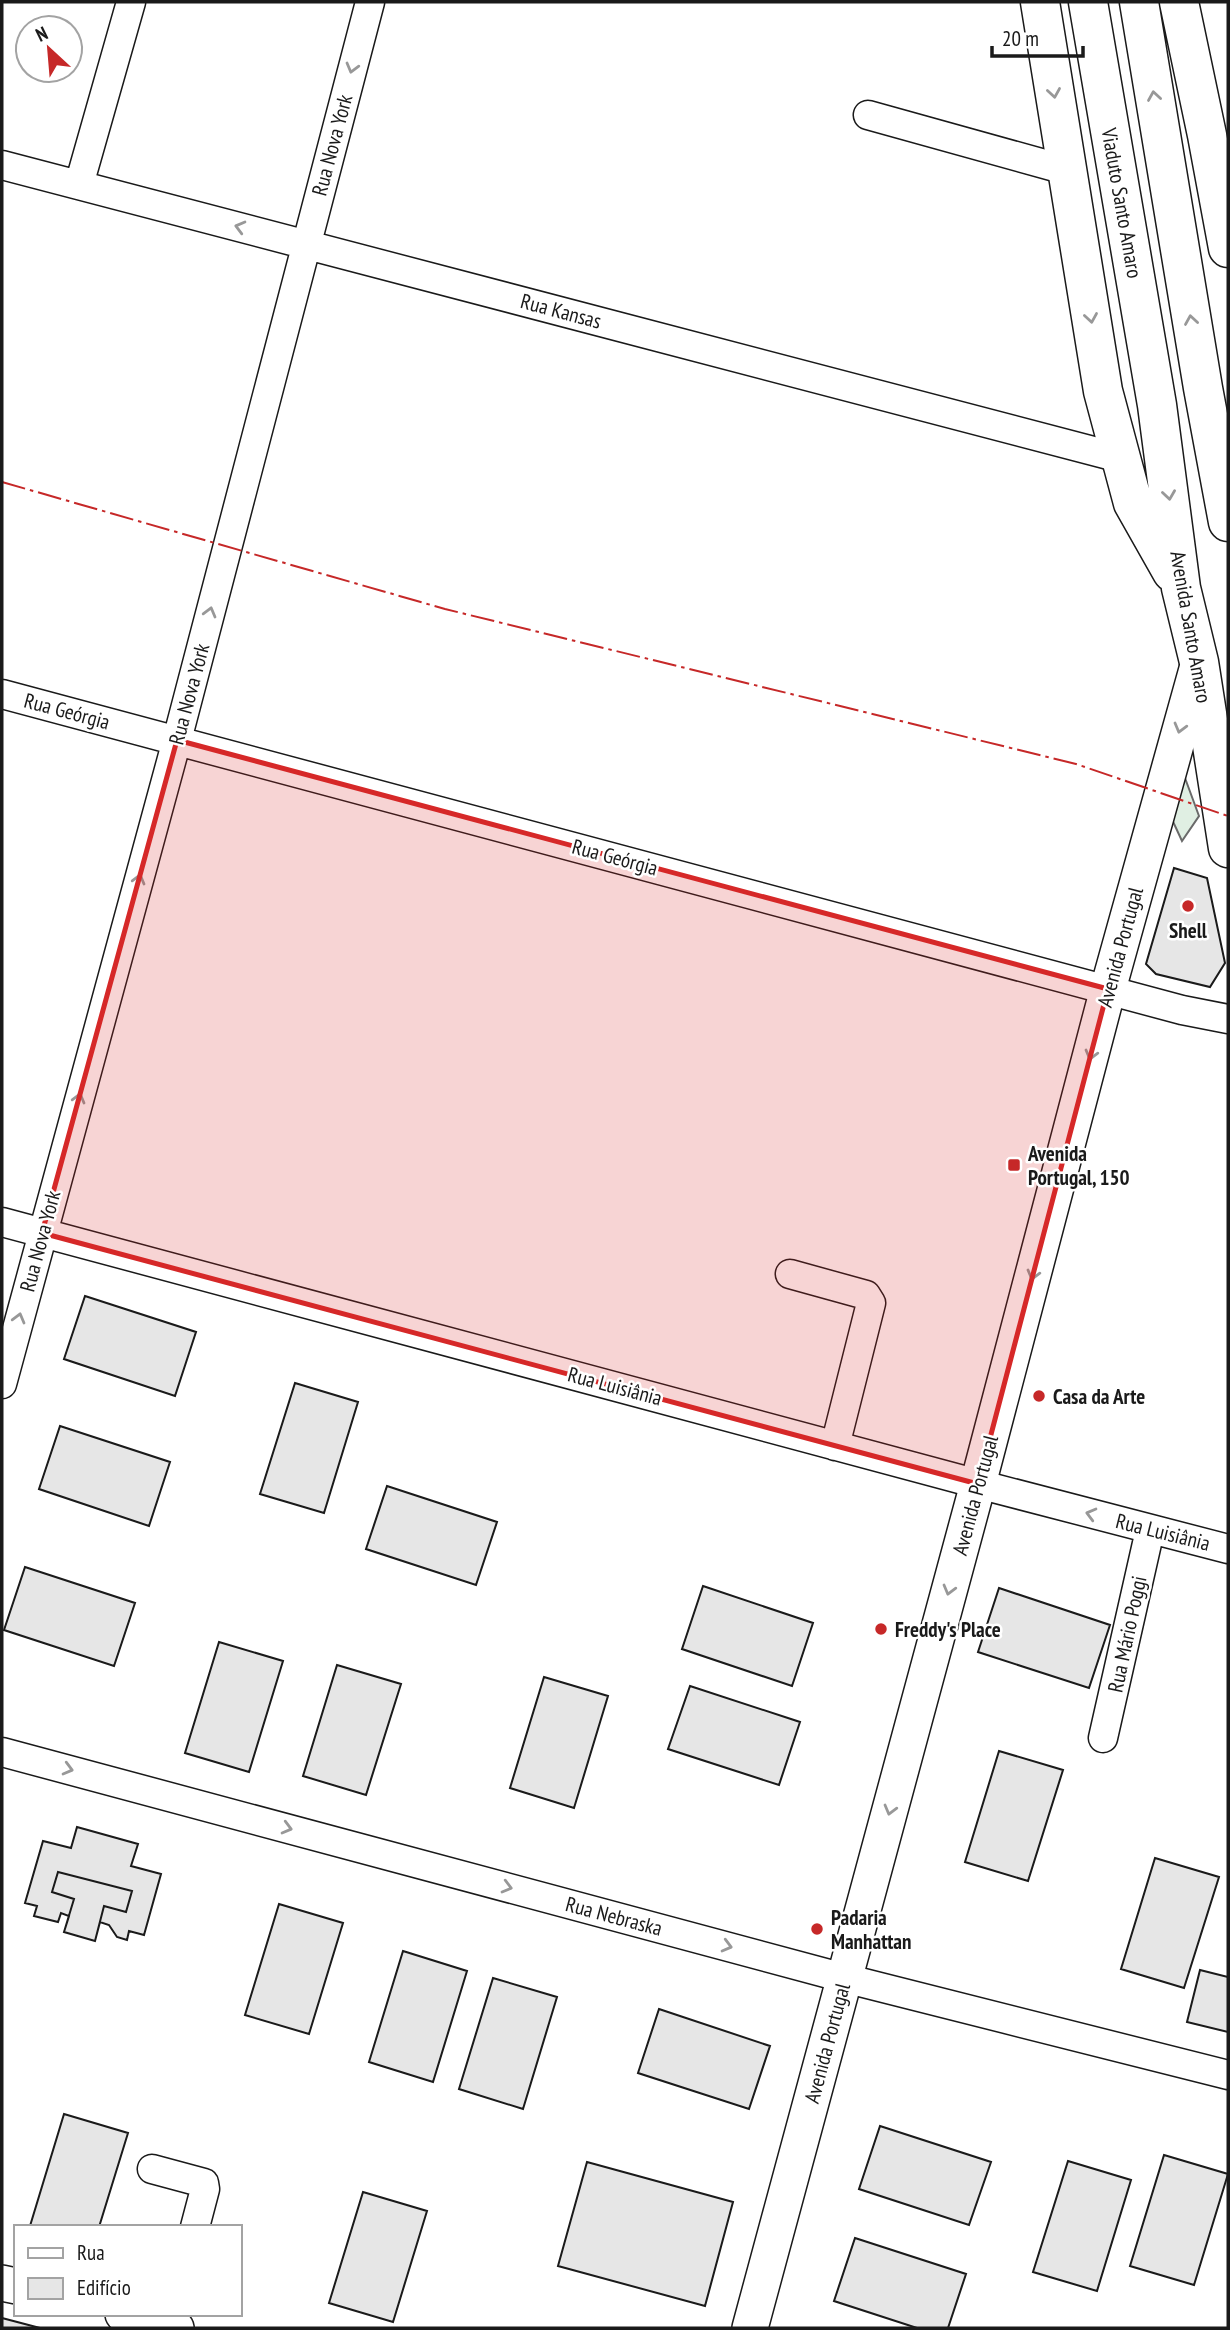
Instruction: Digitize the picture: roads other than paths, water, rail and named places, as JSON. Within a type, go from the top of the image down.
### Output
[{"type":"main road","points":[[1040,2],[1103,391],[1133,503],[1181,588]]},
{"type":"main road","name":"Viaduto Santo Amaro","points":[[1088,2],[1157,405]]},
{"type":"main road","points":[[1139,2],[1228,522]]},
{"type":"main road","points":[[1179,2],[1208,135],[1228,247]]},
{"type":"main road","points":[[1208,135],[1228,88]]},
{"type":"main road","name":"Avenida Santo Amaro","points":[[1157,405],[1181,588],[1199,662],[1228,848]]},
{"type":"street","points":[[79,185],[131,2]]},
{"type":"street","name":"Rua Nova York","points":[[2,1384],[177,740],[370,2]]},
{"type":"street","points":[[868,115],[1066,170]]},
{"type":"street","name":"Rua Kansas","points":[[2,165],[1119,457]]},
{"type":"street","name":"Avenida Portugal","points":[[750,2328],[978,1484],[1108,989],[1199,662]]},
{"type":"street","name":"Rua Geórgia","points":[[2,694],[1182,1010],[1228,1019]]},
{"type":"street","name":"Rua Luisiânia","points":[[2,1222],[1228,1549]]},
{"type":"street","points":[[790,1274],[866,1295],[872,1303],[835,1446]]},
{"type":"street","name":"Rua Mário Poggi","points":[[1103,1738],[1150,1530]]},
{"type":"street","name":"Rua Nebraska","points":[[2,1752],[844,1978],[1228,2075]]},
{"type":"street","points":[[152,2169],[204,2183],[205,2189],[196,2225]]},
{"type":"street","points":[[134,2316],[172,2323]]},
{"type":"place","name":"Shell","points":[[1188,906]]},
{"type":"place","name":"Avenida Portugal, 150","points":[[1014,1165]]},
{"type":"place","name":"Casa da Arte","points":[[1039,1396]]},
{"type":"place","name":"Freddy's Place","points":[[881,1629]]},
{"type":"place","name":"Padaria Manhattan","points":[[817,1929]]}]
